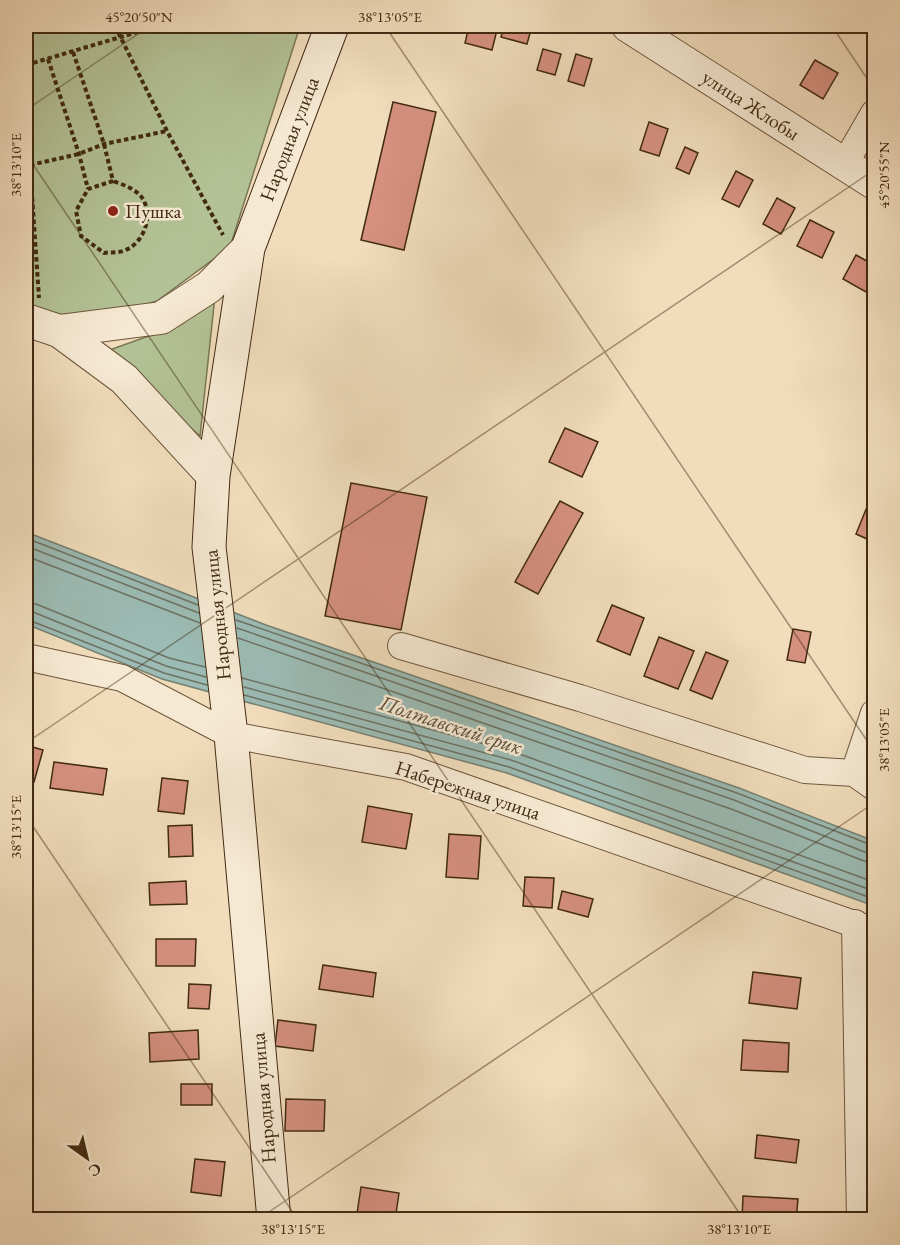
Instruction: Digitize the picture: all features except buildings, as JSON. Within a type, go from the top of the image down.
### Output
[{"type":"main road","name":"Народная улица","points":[[274,1220],[231,735],[209,547],[213,476],[248,248],[332,26]]},
{"type":"street","name":"улица Жлобы","points":[[628,26],[874,183]]},
{"type":"street","points":[[844,165],[874,113]]},
{"type":"street","points":[[42,326],[161,318],[209,287],[248,248]]},
{"type":"street","points":[[42,326],[124,380],[213,476]]},
{"type":"street","points":[[401,646],[580,698],[805,770],[864,780],[874,713]]},
{"type":"street","name":"Набережная улица","points":[[26,657],[122,678],[231,735],[406,767],[865,927]]},
{"type":"street","points":[[860,1220],[865,927]]},
{"type":"path","points":[[115,26],[122,36],[166,131],[230,248],[248,248]]},
{"type":"path","points":[[26,65],[158,26]]},
{"type":"path","points":[[73,52],[104,144],[113,181]]},
{"type":"path","points":[[48,59],[88,189],[76,211],[81,236],[104,253],[124,251],[140,240],[147,221],[144,201],[129,187],[113,181],[88,189]]},
{"type":"path","points":[[30,165],[79,154],[104,144],[166,131]]},
{"type":"path","points":[[26,153],[30,165],[42,326]]},
{"type":"green space","points":[[27,26],[300,26],[230,247],[157,301],[87,321],[26,309]]},
{"type":"green space","points":[[215,296],[200,436],[104,352],[182,324]]},
{"type":"water","name":"Полтавский ерик","points":[[26,532],[266,625],[739,788],[874,841],[874,906],[507,773],[162,679],[26,624]]},
{"type":"place","name":"Пушка","points":[[113,211]]}]
